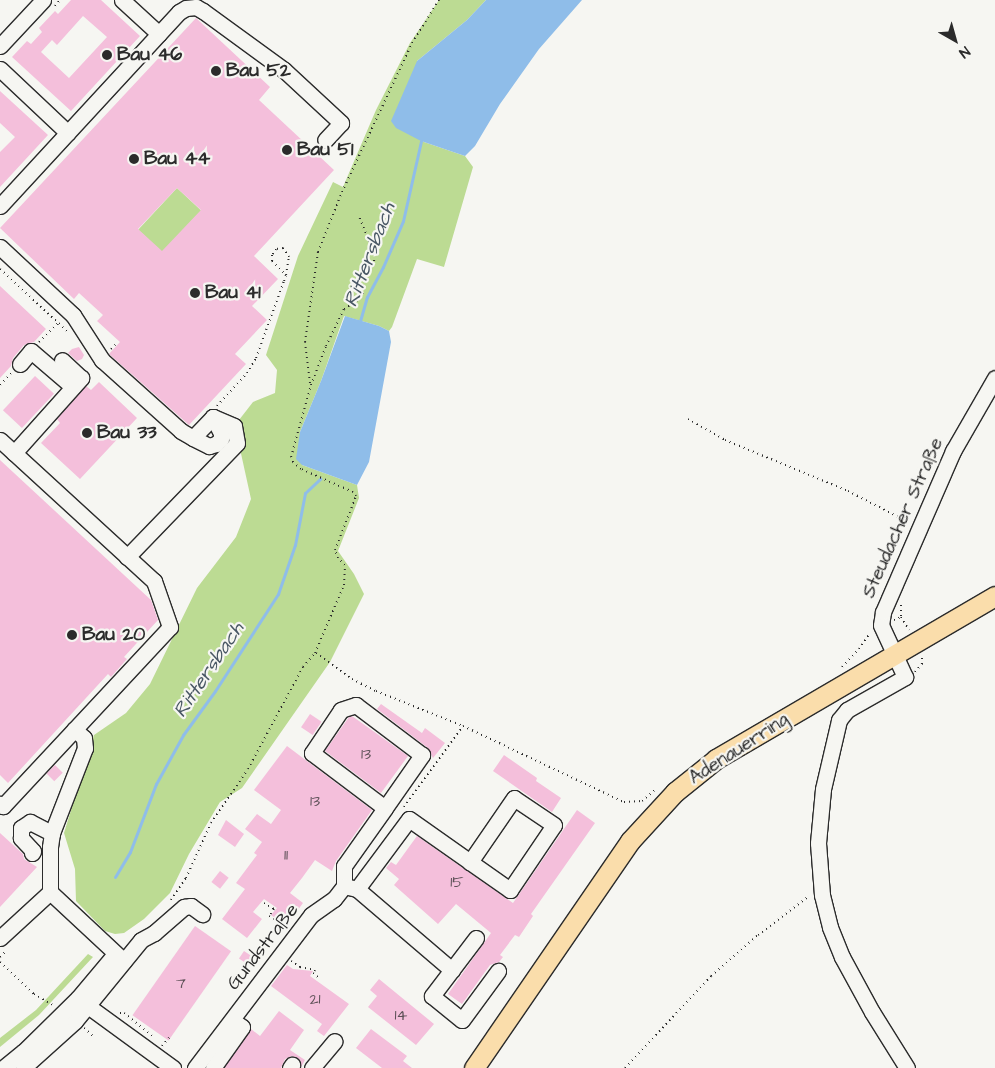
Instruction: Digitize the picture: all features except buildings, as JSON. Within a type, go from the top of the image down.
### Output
[{"type":"main road","name":"Adenauerring","points":[[481,1066],[630,841],[662,804],[716,759],[995,596]]},
{"type":"street","points":[[0,46],[42,0]]},
{"type":"street","points":[[122,0],[159,34]]},
{"type":"street","points":[[0,206],[178,12],[186,8],[196,7],[203,11],[284,70],[341,123],[325,140]]},
{"type":"street","points":[[0,69],[68,133]]},
{"type":"street","points":[[0,247],[73,315],[102,360],[181,431],[193,438],[213,417],[234,426],[237,443],[127,557]]},
{"type":"street","points":[[20,364],[32,351],[73,387]]},
{"type":"street","points":[[14,453],[80,378],[62,360]]},
{"type":"street","name":"Steudacher Straße","points":[[905,677],[882,625],[883,612],[953,451],[995,378]]},
{"type":"street","points":[[0,440],[154,581],[170,627],[3,806],[0,804]]},
{"type":"street","points":[[905,677],[847,710],[839,720],[823,789],[818,843],[822,895],[830,927],[842,958],[872,1012],[907,1068]]},
{"type":"street","points":[[385,808],[312,753],[340,710],[356,705],[422,754],[385,808],[344,866],[350,887],[448,967]]},
{"type":"street","points":[[74,729],[84,738],[85,748],[52,833],[50,892],[119,958]]},
{"type":"street","points":[[514,798],[554,825],[510,890],[470,862],[514,798]]},
{"type":"street","name":"Gundstraße","points":[[195,1068],[311,915],[350,887],[409,819],[470,862]]},
{"type":"street","points":[[32,853],[33,851],[21,838],[22,828],[30,822],[52,833]]},
{"type":"street","points":[[0,938],[50,892]]},
{"type":"street","points":[[3,1068],[82,1002],[119,958],[141,940],[154,933],[184,907],[191,906],[202,914]]},
{"type":"street","points":[[476,938],[448,967],[432,996],[462,1020],[498,971]]},
{"type":"street","points":[[24,1068],[75,1021],[82,1002]]},
{"type":"street","points":[[82,1002],[173,1068]]},
{"type":"street","points":[[213,1068],[242,1027],[232,1020]]},
{"type":"street","points":[[312,1068],[335,1041]]},
{"type":"path","points":[[311,385],[305,342],[318,252],[342,192],[412,43],[439,0]]},
{"type":"path","points":[[167,905],[186,878],[211,822],[248,769],[303,667],[315,653],[344,585],[345,565],[338,558],[335,550],[356,496],[353,492],[301,469],[293,462],[291,457],[311,385],[334,328],[344,309],[361,298],[364,290],[362,280],[365,272],[373,266],[375,256],[359,216]]},
{"type":"path","points":[[213,417],[216,407],[251,368],[256,358],[286,275],[289,257],[283,248],[276,249],[272,256],[272,261],[286,275]]},
{"type":"path","points":[[0,269],[72,336]]},
{"type":"path","points":[[47,334],[57,323]]},
{"type":"path","points":[[102,360],[115,345]]},
{"type":"path","points":[[0,385],[20,364]]},
{"type":"path","points":[[688,419],[725,440],[848,491],[919,528]]},
{"type":"path","points":[[905,677],[915,672],[922,664],[922,655],[916,642]]},
{"type":"path","points":[[315,653],[352,679],[376,691],[462,726],[624,802]]},
{"type":"path","points":[[625,1068],[711,976],[808,896],[822,895]]},
{"type":"path","points":[[264,902],[274,910],[269,916],[295,935]]},
{"type":"path","points":[[281,954],[300,967],[315,970],[313,973],[319,978]]},
{"type":"path","points":[[0,962],[34,994],[55,1006]]},
{"type":"path","points":[[81,1024],[93,1036]]},
{"type":"path","points":[[163,1045],[169,1038]]},
{"type":"green space","points":[[439,0],[486,0],[467,20],[417,61],[421,141],[465,156],[473,167],[444,267],[417,259],[389,331],[379,326],[344,316],[321,381],[300,432],[302,465],[357,485],[359,498],[338,551],[354,574],[364,594],[330,662],[242,788],[220,802],[189,854],[170,893],[144,919],[124,933],[115,934],[105,931],[76,901],[75,869],[64,833],[94,735],[126,713],[150,684],[197,588],[236,537],[251,499],[240,449],[239,420],[253,402],[275,393],[277,370],[266,355],[298,256],[333,182],[343,187],[376,110],[410,43]]},
{"type":"green space","points":[[177,188],[201,211],[162,252],[138,230]]},
{"type":"green space","points":[[88,954],[93,957],[39,1015],[0,1047],[0,1038],[36,1010]]},
{"type":"water","points":[[486,0],[582,0],[539,49],[500,104],[475,146],[465,156],[421,141],[396,128],[391,121],[417,61],[467,20]]},
{"type":"water","points":[[345,316],[379,326],[389,331],[391,342],[369,462],[357,485],[302,465],[296,459],[300,432]]},
{"type":"waterway","name":"Rittersbach","points":[[360,321],[367,297],[383,267],[403,221],[421,141]]},
{"type":"waterway","name":"Rittersbach","points":[[115,877],[130,852],[156,784],[183,735],[215,691],[278,594],[295,545],[305,493],[320,479]]},
{"type":"place","name":"Bau 46","points":[[107,55]]},
{"type":"place","name":"Bau 52","points":[[216,71]]},
{"type":"place","name":"Bau 51","points":[[287,150]]},
{"type":"place","name":"Bau 44","points":[[134,159]]},
{"type":"place","name":"Bau 41","points":[[195,293]]},
{"type":"place","name":"Bau 33","points":[[87,433]]},
{"type":"place","name":"Bau 20","points":[[72,635]]}]
